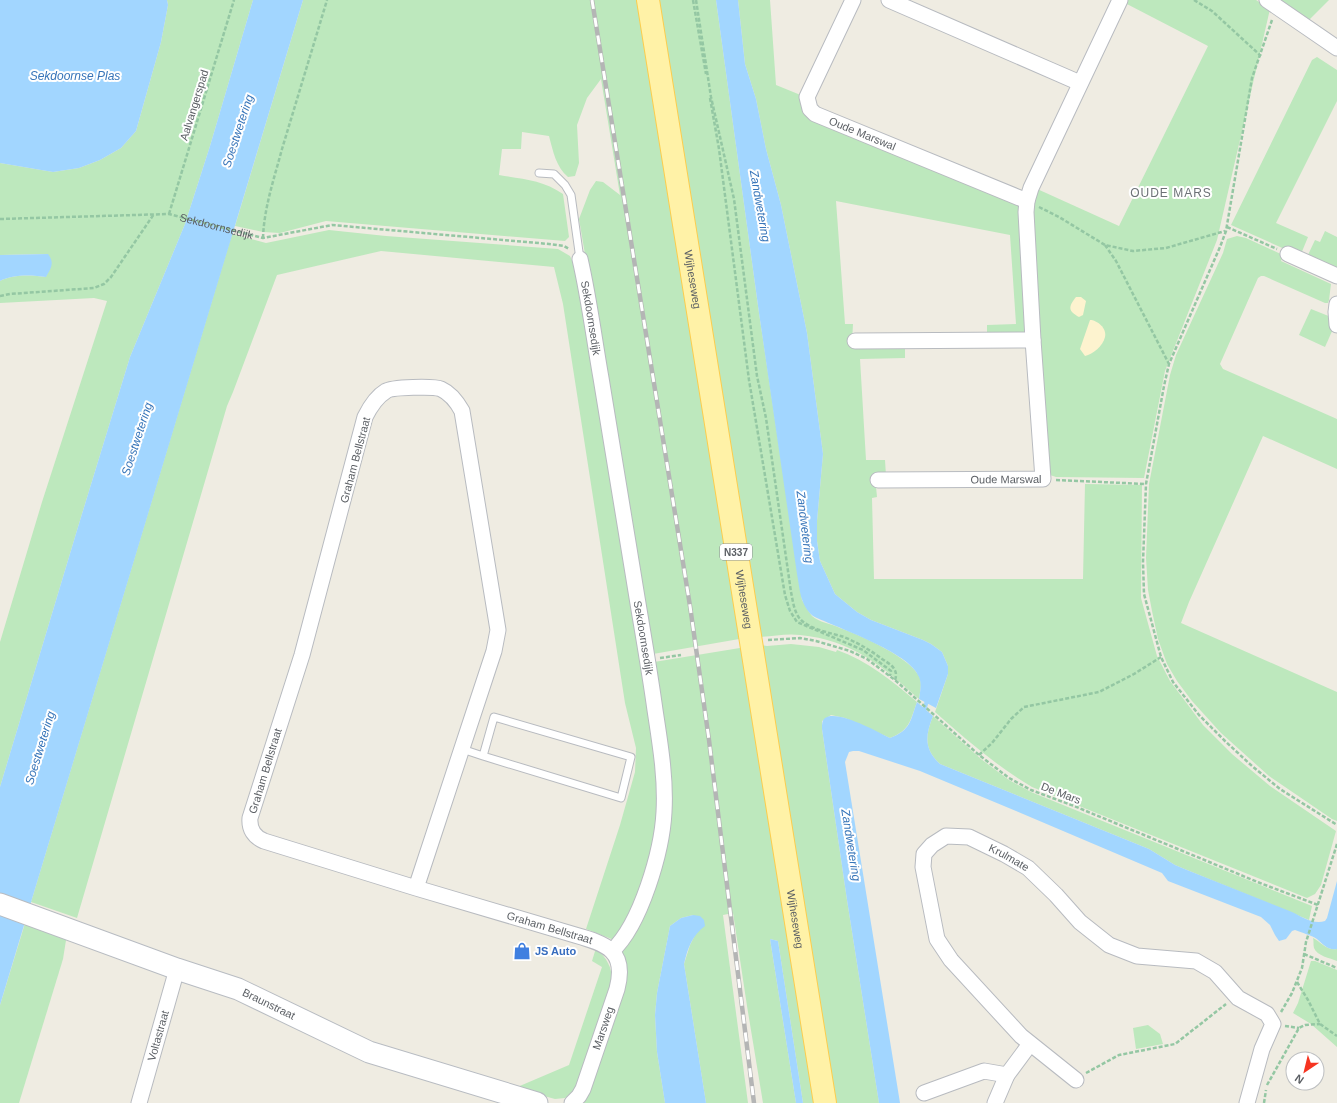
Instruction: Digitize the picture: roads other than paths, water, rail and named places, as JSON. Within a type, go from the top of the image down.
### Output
[{"type":"main road","name":"Wijheseweg","points":[[648,0],[825,1103]]},
{"type":"street","name":"Oude Marswal","points":[[853,0],[808,97],[810,109],[815,114],[1026,201]]},
{"type":"street","points":[[889,0],[1080,83]]},
{"type":"street","name":"Oude Marswal","points":[[878,480],[1043,479],[1033,340],[1026,201],[1120,0]]},
{"type":"street","points":[[1272,3],[1337,48]]},
{"type":"street","points":[[1288,254],[1337,276]]},
{"type":"street","name":"Sekdoornsedijk","points":[[580,259],[648,660],[663,770],[664,801],[662,835],[653,871],[640,907],[622,940],[612,951]]},
{"type":"street","points":[[1337,304],[1337,325]]},
{"type":"street","points":[[855,341],[1033,340]]},
{"type":"street","name":"Graham Bellstraat","points":[[416,888],[494,651],[498,630],[462,411],[452,397],[439,388],[387,389],[376,398],[365,417],[302,655],[250,822],[252,832],[256,837],[264,841],[416,888],[594,940],[600,942],[612,951]]},
{"type":"street","name":"Krulmate","points":[[1076,1080],[1021,1036],[951,960],[936,939],[922,867],[924,854],[932,845],[946,836],[969,837],[1004,854],[1028,868],[1056,895],[1080,922],[1109,945],[1137,956],[1196,961],[1215,972],[1236,996],[1267,1014],[1273,1024],[1262,1049],[1247,1103]]},
{"type":"street","name":"Braunstraat","points":[[0,904],[42,918],[177,969],[238,989],[369,1052],[537,1103]]},
{"type":"street","name":"Marsweg","points":[[572,1103],[579,1096],[583,1088],[617,989],[620,969],[619,962],[612,951]]},
{"type":"street","name":"Voltastraat","points":[[139,1103],[177,969]]},
{"type":"street","points":[[995,1103],[1007,1075],[1030,1044]]},
{"type":"street","points":[[924,1093],[984,1071],[1007,1075]]},
{"type":"lane","points":[[539,173],[554,174],[565,185],[571,195],[580,259]]},
{"type":"lane","points":[[462,749],[483,756],[622,798],[631,758],[494,717],[483,756]]},
{"type":"water","name":"Sekdoornse Plas","points":[[0,0],[167,0],[168,5],[161,42],[136,131],[121,148],[100,160],[79,168],[53,172],[0,163]]},
{"type":"water","name":"Soestwetering","points":[[253,0],[303,0],[0,1005],[0,787],[130,357],[185,224],[210,146]]},
{"type":"water","points":[[716,0],[738,0],[745,64],[756,99],[766,149],[781,205],[807,333],[823,454],[817,521],[817,541],[820,561],[835,594],[857,612],[871,620],[923,640],[942,652],[948,666],[948,674],[936,708],[919,699],[921,685],[919,677],[913,668],[888,650],[813,616],[805,607],[801,597],[759,313]]},
{"type":"water","points":[[48,254],[52,263],[46,277],[17,276],[0,281],[0,255]]},
{"type":"water","points":[[917,702],[933,716],[927,736],[931,753],[940,764],[1149,849],[1175,865],[1292,912],[1308,920],[1317,922],[1325,921],[1327,918],[1337,881],[1337,949],[1328,948],[1317,939],[1295,930],[1292,931],[1286,939],[1279,941],[1270,925],[1261,917],[1168,881],[1162,873],[920,771],[859,751],[849,752],[845,762],[900,1103],[879,1103],[847,900],[822,724],[825,718],[839,716],[858,722],[890,738],[902,732],[909,724]]},
{"type":"water","points":[[693,915],[700,916],[704,920],[705,926],[691,942],[684,964],[706,1103],[665,1103],[657,1052],[655,1015],[657,993],[670,926],[681,918]]},
{"type":"water","points":[[770,939],[778,941],[803,1103],[796,1103]]},
{"type":"waterway","name":"Zandwetering","points":[[923,713],[928,698]]},
{"type":"railway","points":[[592,0],[690,606],[709,740],[754,1103]]},
{"type":"place","name":"JS Auto","points":[[522,951]]},
{"type":"district","name":"OUDE MARS","points":[[1171,193]]}]
